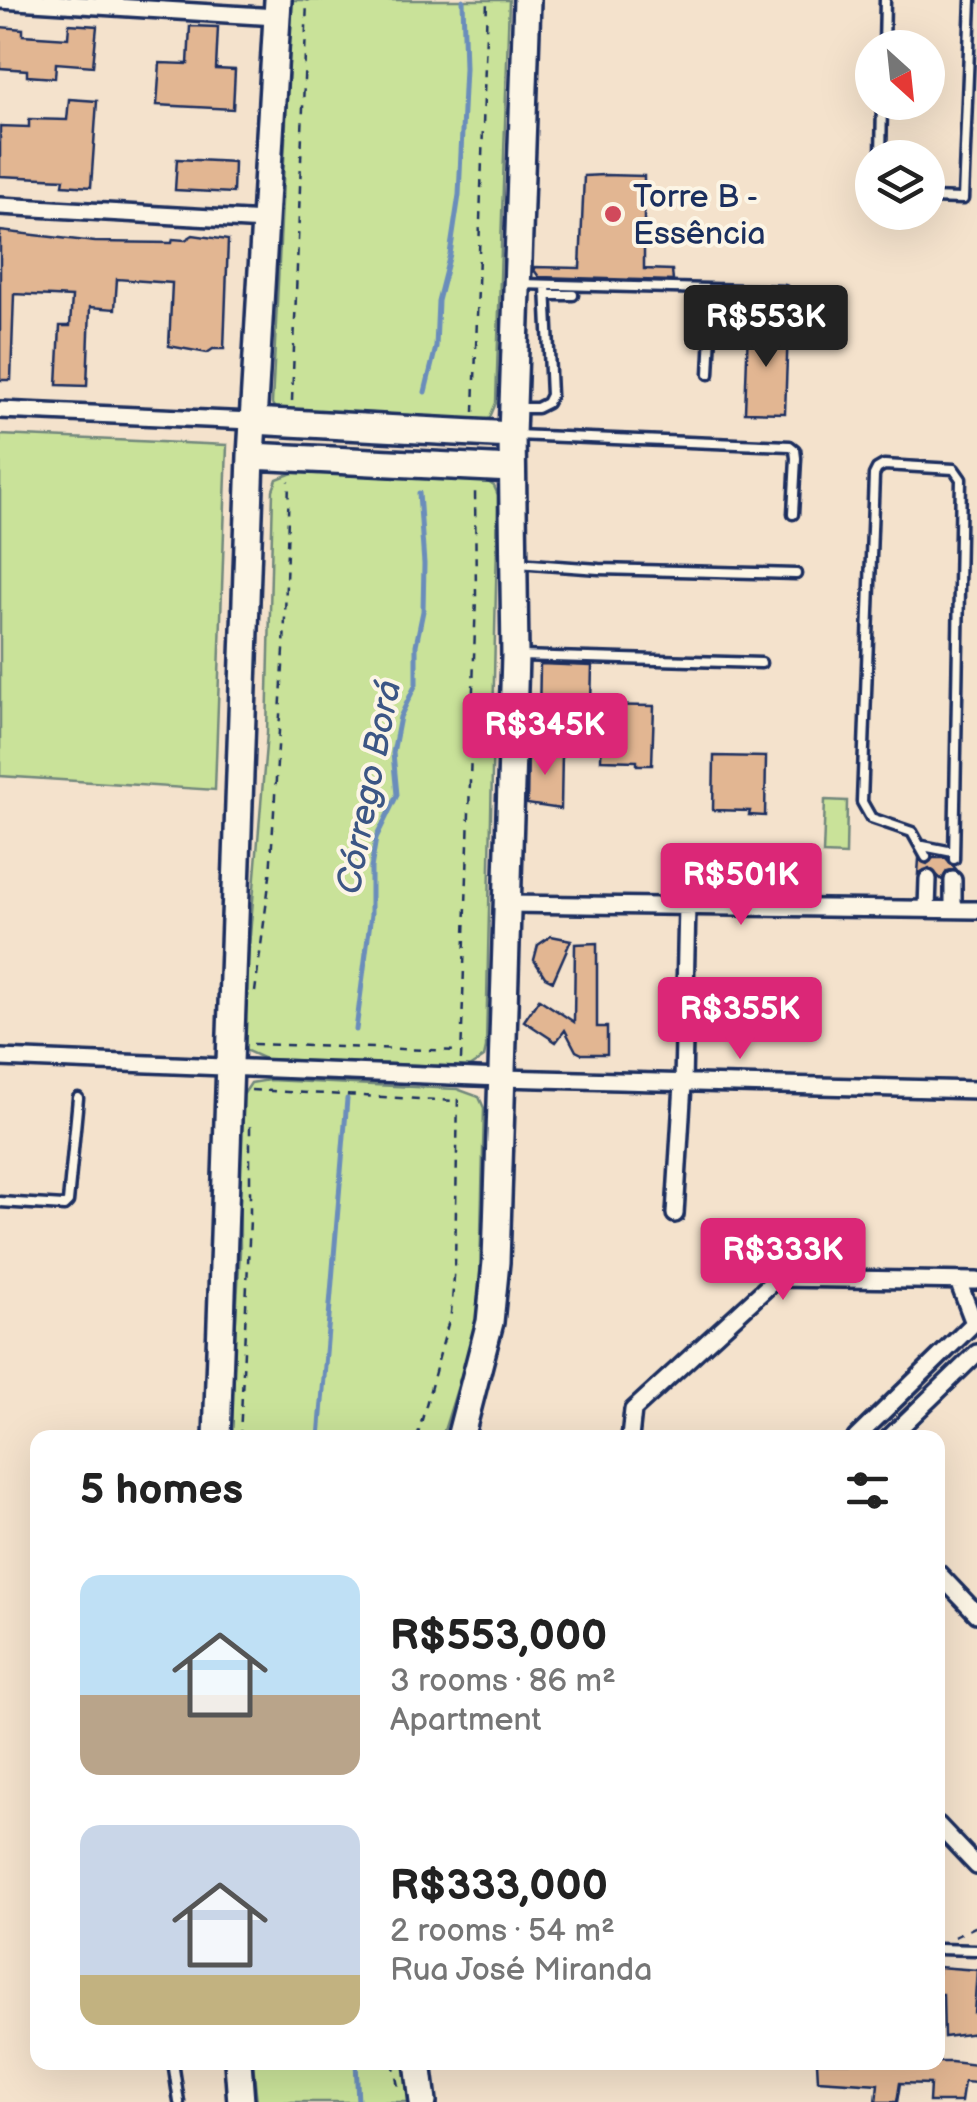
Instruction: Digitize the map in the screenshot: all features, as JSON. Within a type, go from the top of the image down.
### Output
[{"type":"main road","points":[[462,1430],[490,1322],[496,1262],[515,656],[512,435],[527,0]]},
{"type":"main road","points":[[218,1430],[239,1068],[252,421],[278,9]]},
{"type":"main road","points":[[252,421],[512,435]]},
{"type":"main road","points":[[251,456],[512,469]]},
{"type":"main road","points":[[238,2070],[240,2102]]},
{"type":"main road","points":[[419,2070],[424,2102]]},
{"type":"street","points":[[0,0],[278,9]]},
{"type":"street","points":[[0,206],[265,220]]},
{"type":"street","points":[[0,410],[252,421]]},
{"type":"street","points":[[927,910],[928,880]]},
{"type":"street","points":[[952,910],[954,880]]},
{"type":"street","points":[[506,904],[977,910]]},
{"type":"street","points":[[675,1214],[686,905]]},
{"type":"street","points":[[0,1058],[682,1084],[977,1090]]},
{"type":"street","points":[[631,1430],[634,1410],[777,1278],[977,1281]]},
{"type":"street","points":[[864,1430],[975,1322],[958,1281]]},
{"type":"street","points":[[898,1430],[974,1361],[953,1344]]},
{"type":"street","points":[[945,1580],[977,1614]]},
{"type":"street","points":[[945,1832],[977,1866]]},
{"type":"lane","points":[[884,30],[885,0]]},
{"type":"lane","points":[[945,198],[963,199],[971,0]]},
{"type":"lane","points":[[516,284],[573,295]]},
{"type":"lane","points":[[546,290],[784,291]]},
{"type":"lane","points":[[513,408],[537,408],[548,403],[551,396],[546,290]]},
{"type":"lane","points":[[709,374],[714,292]]},
{"type":"lane","points":[[512,435],[790,446],[796,458],[794,514]]},
{"type":"lane","points":[[923,846],[954,855],[962,479],[954,468],[884,465],[874,475],[862,802],[870,818],[906,828],[923,846],[926,858]]},
{"type":"lane","points":[[512,562],[796,574]]},
{"type":"lane","points":[[515,656],[762,663]]},
{"type":"lane","points":[[0,1202],[64,1206],[68,1202],[78,1098]]},
{"type":"lane","points":[[945,1949],[977,1950]]},
{"type":"lane","points":[[174,2070],[179,2102]]},
{"type":"path","points":[[291,423],[307,0]]},
{"type":"path","points":[[474,414],[487,0]]},
{"type":"path","points":[[255,993],[270,876],[284,650],[290,458]]},
{"type":"path","points":[[418,1430],[451,1313],[458,1194],[476,488]]},
{"type":"path","points":[[458,1101],[251,1090],[239,1068],[250,1044],[461,1050]]},
{"type":"path","points":[[240,1430],[251,1108]]},
{"type":"path","points":[[951,1938],[977,1926]]},
{"type":"path","points":[[395,2070],[403,2102]]},
{"type":"green space","points":[[292,0],[509,0],[496,403],[488,422],[276,410],[272,404]]},
{"type":"green space","points":[[0,435],[227,445],[215,790],[0,776]]},
{"type":"green space","points":[[300,470],[485,480],[498,495],[486,1048],[484,1057],[469,1067],[265,1059],[247,1051],[241,1043],[267,733],[273,490],[277,479]]},
{"type":"green space","points":[[825,800],[847,801],[846,855],[823,854]]},
{"type":"green space","points":[[269,1080],[457,1089],[479,1097],[484,1108],[479,1319],[444,1430],[229,1430],[240,1251],[239,1101],[251,1083]]},
{"type":"green space","points":[[254,2070],[409,2070],[413,2102],[257,2102]]},
{"type":"building","points":[[69,24],[97,26],[93,66],[56,63],[55,78],[27,76],[27,70],[0,68],[0,27],[23,29],[23,35],[68,38]]},
{"type":"building","points":[[190,26],[218,27],[216,69],[235,70],[233,109],[157,105],[160,63],[188,64]]},
{"type":"building","points":[[69,99],[97,101],[91,187],[63,185],[64,179],[0,176],[0,126],[29,127],[29,119],[67,120]]},
{"type":"building","points":[[177,159],[234,162],[233,193],[175,190]]},
{"type":"building","points":[[584,176],[644,176],[644,269],[672,270],[673,281],[539,277],[534,270],[580,268]]},
{"type":"building","points":[[0,231],[95,242],[172,243],[173,239],[185,240],[193,235],[228,240],[224,349],[207,353],[169,346],[172,283],[117,279],[115,309],[90,307],[87,386],[57,385],[60,326],[70,326],[72,297],[14,294],[11,380],[0,380]]},
{"type":"building","points":[[748,328],[788,329],[785,413],[745,412]]},
{"type":"building","points":[[540,664],[592,666],[591,705],[654,706],[652,765],[601,760],[602,724],[539,719]]},
{"type":"building","points":[[528,750],[562,750],[561,809],[527,804]]},
{"type":"building","points":[[714,756],[766,757],[765,816],[749,815],[750,811],[713,810]]},
{"type":"building","points":[[933,858],[946,858],[956,869],[947,871],[942,880],[929,868],[918,874],[919,859],[927,864]]},
{"type":"building","points":[[551,936],[571,940],[553,981],[545,977],[534,960],[538,945]]},
{"type":"building","points":[[597,943],[597,1027],[607,1027],[607,1054],[582,1054],[576,1051],[565,1030],[556,1042],[524,1021],[539,999],[574,1022],[575,944]]},
{"type":"building","points":[[945,1968],[977,1970],[977,2033],[945,2037]]},
{"type":"building","points":[[945,2062],[977,2065],[977,2083],[964,2082],[961,2102],[929,2102],[930,2084],[900,2083],[897,2102],[876,2102],[878,2084],[818,2080],[817,2070],[945,2070]]},
{"type":"waterway","name":"Córrego Borá","points":[[425,392],[436,347],[438,301],[459,195],[465,68],[463,0]]},
{"type":"waterway","name":"Córrego Borá","points":[[356,1030],[376,838],[397,795],[393,753],[400,717],[416,684],[424,564],[419,493]]},
{"type":"waterway","name":"Córrego Borá","points":[[320,1430],[347,1099]]},
{"type":"waterway","name":"Córrego Borá","points":[[356,2070],[358,2102]]},
{"type":"place","name":"Torre B - Essência","points":[[613,214]]}]
